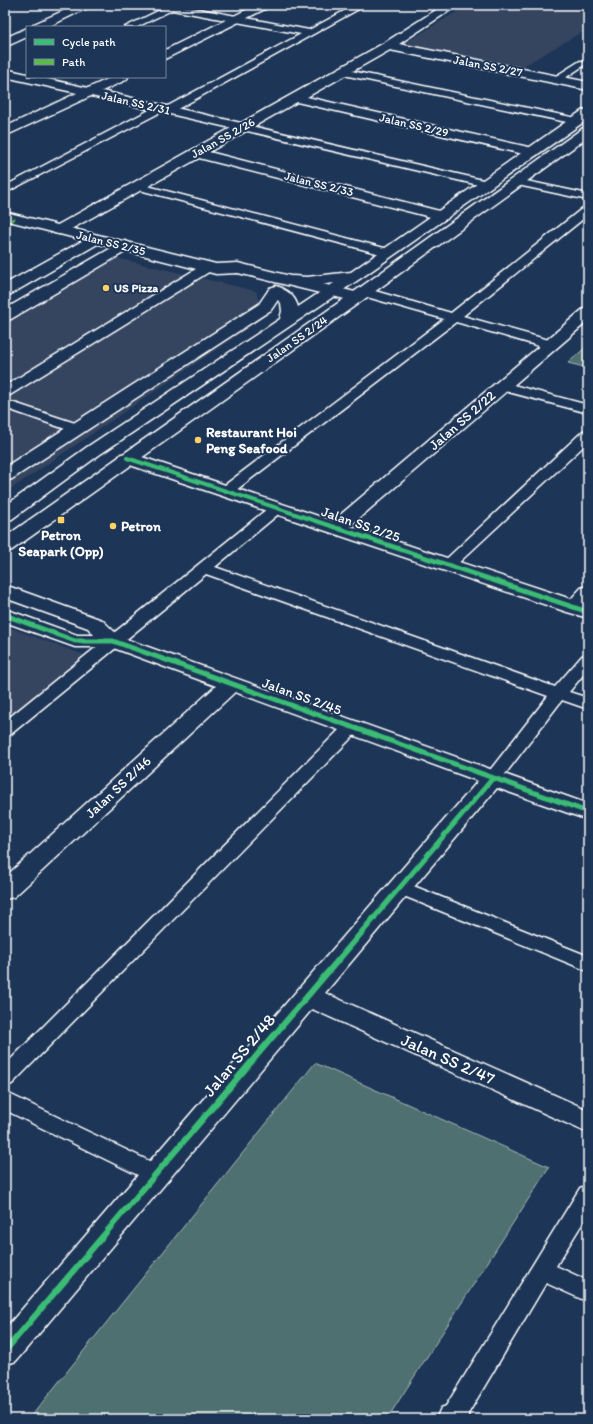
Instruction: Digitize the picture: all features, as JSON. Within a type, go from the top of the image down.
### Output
[{"type":"street","points":[[40,26],[85,5]]},
{"type":"street","points":[[166,55],[265,5]]},
{"type":"street","name":"Jalan SS 2/26","points":[[59,230],[388,46],[452,5]]},
{"type":"street","points":[[5,42],[26,32]]},
{"type":"street","name":"Jalan SS 2/27","points":[[388,46],[588,86]]},
{"type":"street","name":"Jalan SS 2/31","points":[[5,73],[26,77]]},
{"type":"street","name":"Jalan SS 2/31","points":[[30,78],[244,127]]},
{"type":"street","points":[[5,132],[120,78]]},
{"type":"street","name":"Jalan SS 2/29","points":[[295,98],[532,152]]},
{"type":"street","name":"Jalan SS 2/24","points":[[5,515],[94,451],[359,273],[588,113]]},
{"type":"street","name":"Jalan SS 2/24","points":[[5,546],[588,131]]},
{"type":"street","name":"Jalan SS 2/33","points":[[197,153],[442,216]]},
{"type":"street","name":"Jalan SS 2/35","points":[[5,216],[212,268],[238,268],[332,291],[361,294]]},
{"type":"street","points":[[5,291],[96,239]]},
{"type":"street","points":[[5,316],[125,246]]},
{"type":"street","name":"Jalan SS 2/35","points":[[212,268],[222,276],[341,308]]},
{"type":"street","points":[[293,281],[331,279],[359,273]]},
{"type":"street","points":[[5,475],[265,307],[276,291],[287,298],[291,307],[287,321]]},
{"type":"street","name":"Jalan SS 2/22","points":[[336,528],[588,313]]},
{"type":"street","name":"Jalan SS 2/25","points":[[128,458],[581,610]]},
{"type":"street","name":"Jalan SS 2/45","points":[[5,591],[94,624],[112,641]]},
{"type":"street","points":[[581,610],[588,592]]},
{"type":"street","name":"Jalan SS 2/45","points":[[5,615],[75,641],[112,641],[588,812]]},
{"type":"street","name":"Jalan SS 2/46","points":[[5,891],[231,684]]},
{"type":"street","name":"Jalan SS 2/48","points":[[5,1350],[494,778]]},
{"type":"street","name":"Jalan SS 2/47","points":[[307,996],[588,1122]]},
{"type":"lane","points":[[157,5],[174,6],[311,33]]},
{"type":"lane","points":[[5,190],[311,33],[362,5]]},
{"type":"lane","points":[[132,26],[174,6]]},
{"type":"lane","points":[[556,80],[580,64]]},
{"type":"lane","points":[[342,72],[576,121]]},
{"type":"lane","points":[[244,127],[487,184]]},
{"type":"lane","points":[[517,182],[588,197]]},
{"type":"lane","points":[[136,186],[388,252]]},
{"type":"lane","points":[[226,491],[454,317],[588,209]]},
{"type":"lane","points":[[5,392],[212,268]]},
{"type":"lane","points":[[361,294],[454,317],[551,345]]},
{"type":"lane","points":[[502,386],[588,409]]},
{"type":"lane","points":[[5,404],[76,428]]},
{"type":"lane","points":[[447,566],[588,434]]},
{"type":"lane","points":[[5,730],[112,641],[277,508]]},
{"type":"lane","points":[[204,568],[588,704]]},
{"type":"lane","points":[[494,778],[558,694],[588,659]]},
{"type":"lane","points":[[5,1078],[352,727]]},
{"type":"lane","points":[[401,887],[588,964]]},
{"type":"lane","points":[[5,1100],[156,1174]]},
{"type":"lane","points":[[453,1419],[588,1194]]},
{"type":"lane","points":[[542,1270],[588,1292]]},
{"type":"shaded area","points":[[468,5],[588,5],[588,33],[580,33],[520,68],[403,44]]},
{"type":"shaded area","points":[[100,254],[256,291],[264,317],[5,493],[5,308]]},
{"type":"shaded area","points":[[5,626],[84,655],[5,720]]},
{"type":"green space","points":[[588,345],[588,368],[568,363]]},
{"type":"green space","points":[[315,1063],[549,1167],[387,1419],[29,1419]]},
{"type":"marked path","points":[[5,224],[15,218]]},
{"type":"marked path","points":[[588,359],[583,364],[588,365]]},
{"type":"cycle path","points":[[127,458],[588,612]]},
{"type":"cycle path","points":[[5,615],[75,641],[113,641],[588,812]]},
{"type":"cycle path","points":[[5,1351],[493,778]]},
{"type":"place","name":"US Pizza","points":[[106,288]]},
{"type":"place","name":"Restaurant Hoi Peng Seafood","points":[[198,440]]},
{"type":"place","name":"Petron Seapark (Opp)","points":[[61,520]]},
{"type":"place","name":"Petron","points":[[113,526]]}]
